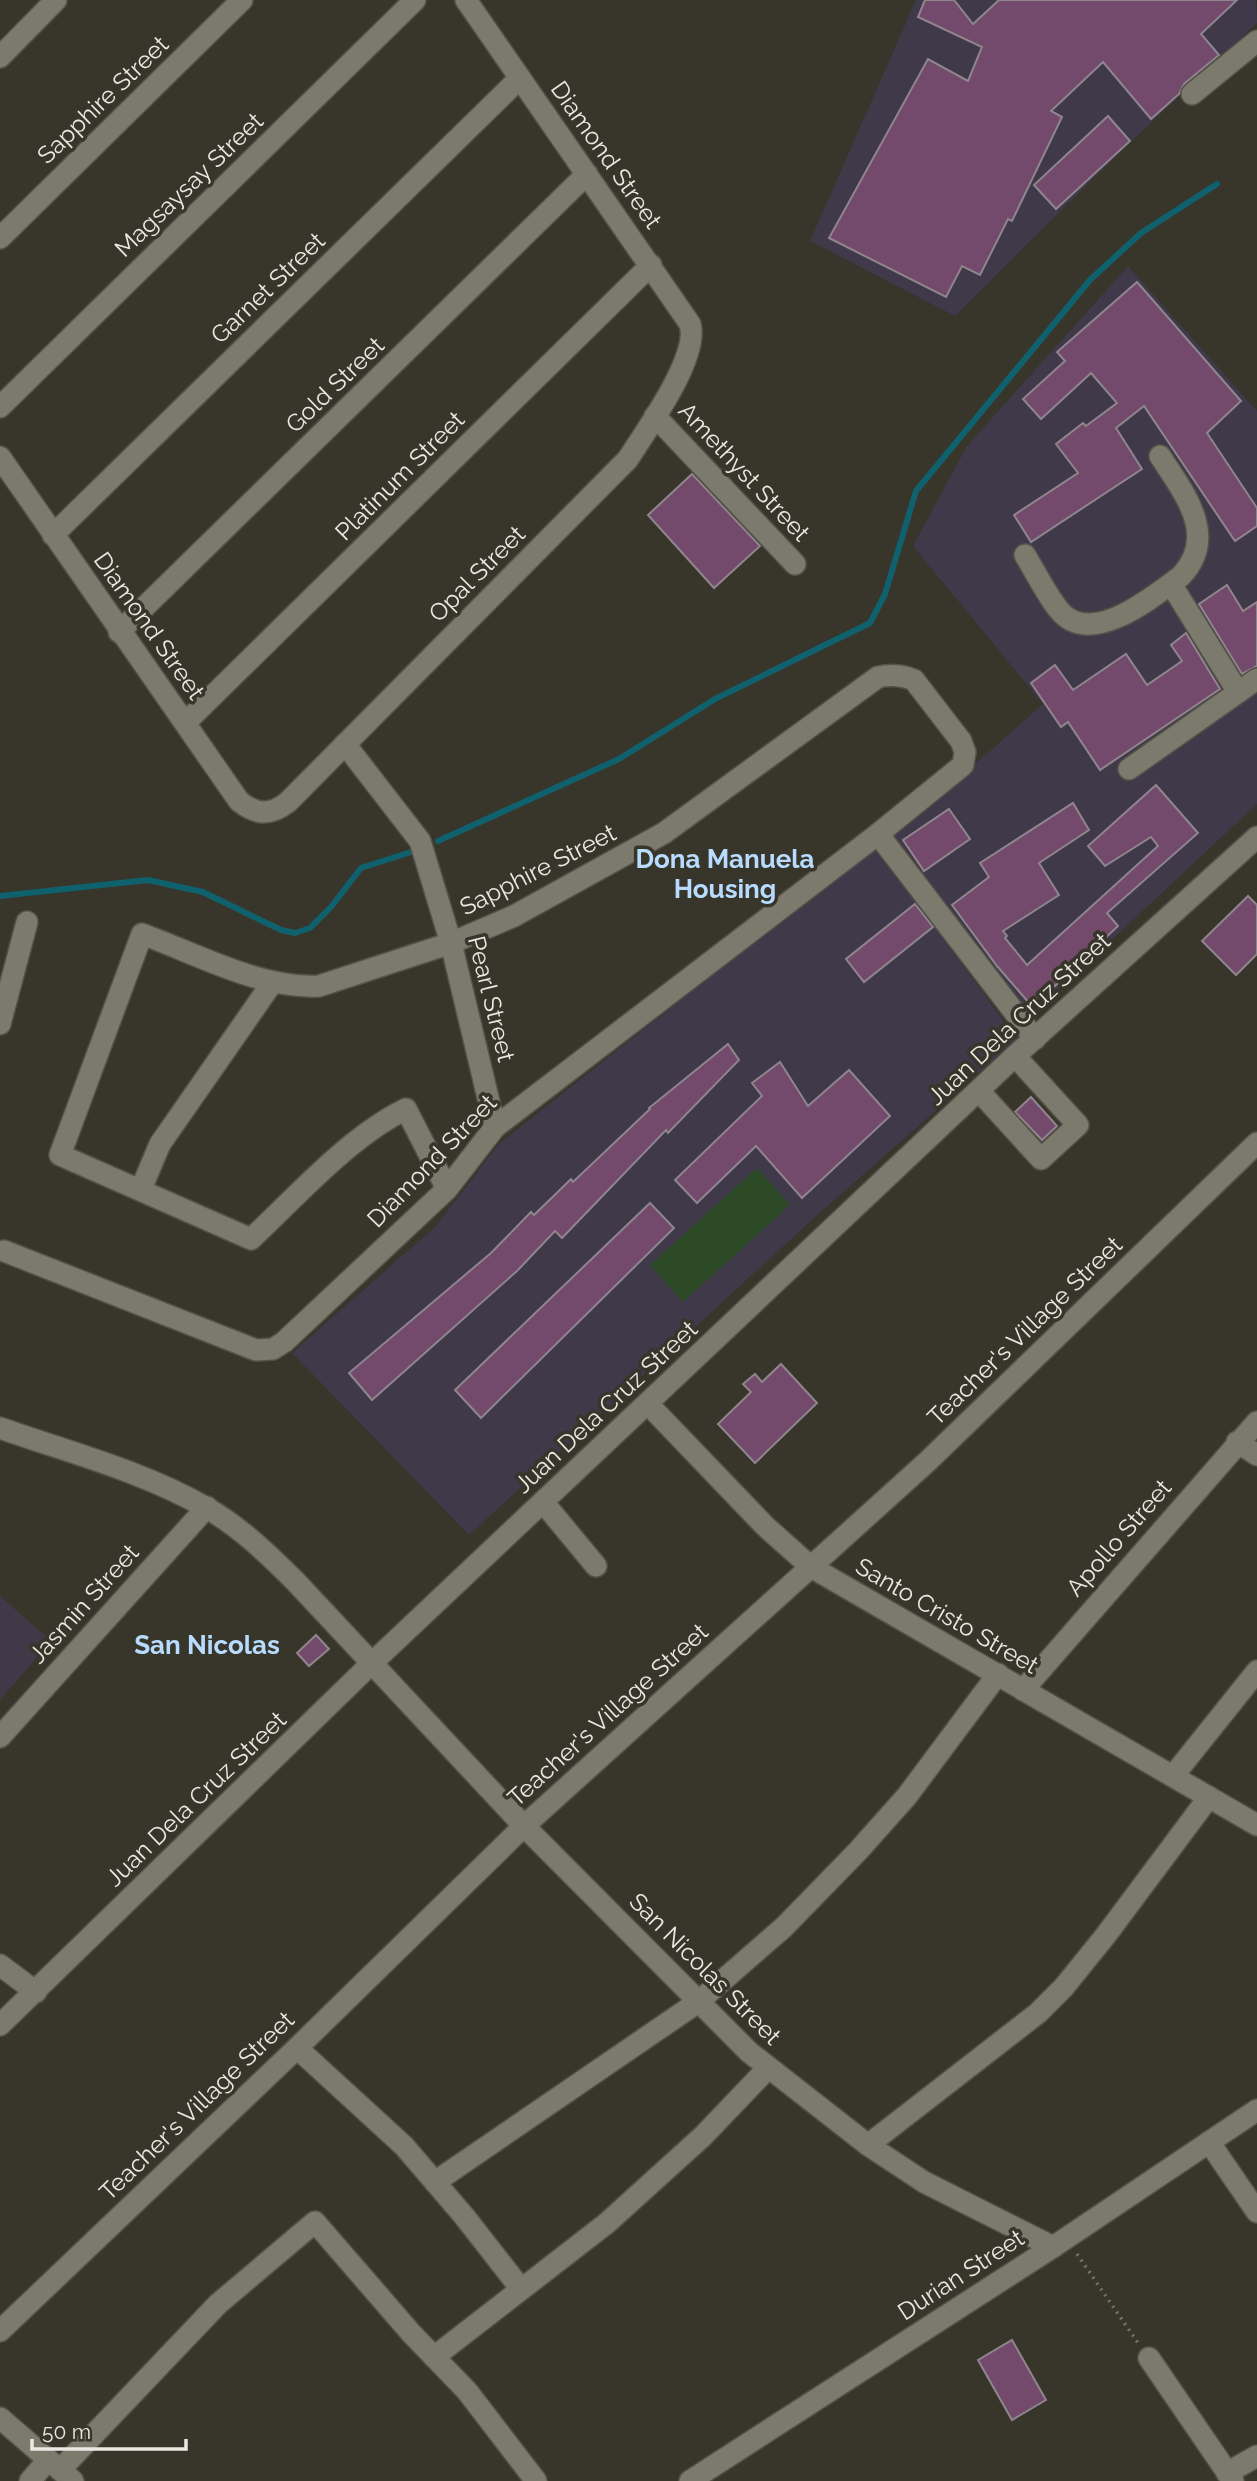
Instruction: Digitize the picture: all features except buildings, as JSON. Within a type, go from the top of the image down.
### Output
[{"type":"street","points":[[3,47],[56,0]]},
{"type":"street","name":"Sapphire Street","points":[[0,238],[242,0]]},
{"type":"street","name":"Magsaysay Street","points":[[0,407],[415,0]]},
{"type":"street","name":"Diamond Street","points":[[467,0],[690,324],[692,343]]},
{"type":"street","points":[[1192,94],[1257,41]]},
{"type":"street","name":"Garnet Street","points":[[53,535],[520,78]]},
{"type":"street","name":"Gold Street","points":[[119,632],[587,174]]},
{"type":"street","name":"Platinum Street","points":[[185,723],[651,265]]},
{"type":"street","name":"Opal Street","points":[[264,813],[276,811],[288,802],[628,459],[684,365],[692,343]]},
{"type":"street","name":"Amethyst Street","points":[[655,416],[795,564]]},
{"type":"street","points":[[1025,555],[1059,611],[1069,620],[1086,625],[1115,619],[1171,584],[1190,567],[1197,537],[1195,517],[1189,501],[1160,456]]},
{"type":"street","name":"Diamond Street","points":[[0,457],[119,632],[239,801],[251,811],[264,813]]},
{"type":"street","points":[[1129,769],[1250,688],[1171,584]]},
{"type":"street","name":"Sapphire Street","points":[[141,1189],[60,1155],[142,934],[272,983],[296,987],[319,986],[452,943],[514,916],[664,833],[878,677],[903,676],[914,680],[961,741],[965,752],[963,765]]},
{"type":"street","name":"Pearl Street","points":[[345,744],[420,841],[452,943],[495,1127]]},
{"type":"street","name":"Diamond Street","points":[[4,1251],[256,1350],[273,1349],[284,1342],[447,1189],[495,1127],[878,834],[963,765]]},
{"type":"street","points":[[878,834],[1035,1039]]},
{"type":"street","name":"Juan Dela Cruz Street","points":[[0,2025],[372,1663],[1015,1056],[1257,837]]},
{"type":"street","points":[[0,1024],[27,922]]},
{"type":"street","points":[[272,983],[160,1144],[141,1189],[251,1239],[365,1134],[406,1109],[447,1189]]},
{"type":"street","points":[[978,1091],[1041,1159],[1078,1125],[1015,1056]]},
{"type":"street","name":"Teacher's Village Street","points":[[0,2331],[297,2048],[524,1826],[998,1395],[1257,1143]]},
{"type":"street","name":"Santo Cristo Street","points":[[648,1404],[765,1526],[811,1567],[1257,1825]]},
{"type":"street","name":"Apollo Street","points":[[1023,1690],[1257,1422]]},
{"type":"street","name":"San Nicolas Street","points":[[1,1430],[164,1486],[207,1507],[266,1552],[524,1826],[698,2002],[768,2068],[867,2145],[924,2182],[1059,2243]]},
{"type":"street","points":[[1237,1442],[1257,1455]]},
{"type":"street","points":[[543,1502],[596,1566]]},
{"type":"street","name":"Jasmin Street","points":[[0,1737],[207,1507]]},
{"type":"street","points":[[1172,1776],[1257,1671]]},
{"type":"street","points":[[435,2182],[698,2002],[784,1927],[907,1796],[998,1674]]},
{"type":"street","points":[[867,2145],[1038,2013],[1065,1987],[1209,1797]]},
{"type":"street","points":[[0,1965],[36,1992]]},
{"type":"street","points":[[297,2048],[404,2146],[521,2289]]},
{"type":"street","points":[[434,2357],[607,2223],[703,2136],[768,2068]]},
{"type":"street","name":"Durian Street","points":[[690,2481],[1059,2243],[1257,2109]]},
{"type":"street","points":[[1209,2142],[1257,2212]]},
{"type":"street","points":[[30,2481],[60,2470],[218,2304],[315,2222],[411,2333],[467,2391],[536,2481]]},
{"type":"street","points":[[1149,2358],[1230,2477],[1257,2456]]},
{"type":"street","points":[[3,2426],[60,2470]]},
{"type":"path","points":[[1059,2243],[1149,2358]]},
{"type":"shaded area","points":[[916,0],[1256,0],[1257,23],[1120,152],[955,316],[810,241]]},
{"type":"shaded area","points":[[1128,266],[1257,411],[1257,804],[1027,1019],[887,842],[1043,704],[913,546],[967,446]]},
{"type":"shaded area","points":[[875,846],[1017,1039],[814,1218],[469,1535],[292,1353],[435,1227],[499,1144]]},
{"type":"shaded area","points":[[0,1596],[51,1641],[0,1700]]},
{"type":"green space","points":[[757,1168],[790,1205],[683,1302],[650,1265]]},
{"type":"waterway","points":[[438,841],[619,759],[715,699],[870,623],[885,594],[916,491],[1090,280],[1141,233],[1217,184]]},
{"type":"waterway","points":[[0,896],[148,880],[203,892],[281,930],[295,933],[310,928],[331,907],[361,868],[411,852]]},
{"type":"district","name":"Dona Manuela Housing","points":[[725,874]]},
{"type":"district","name":"San Nicolas","points":[[207,1645]]}]
